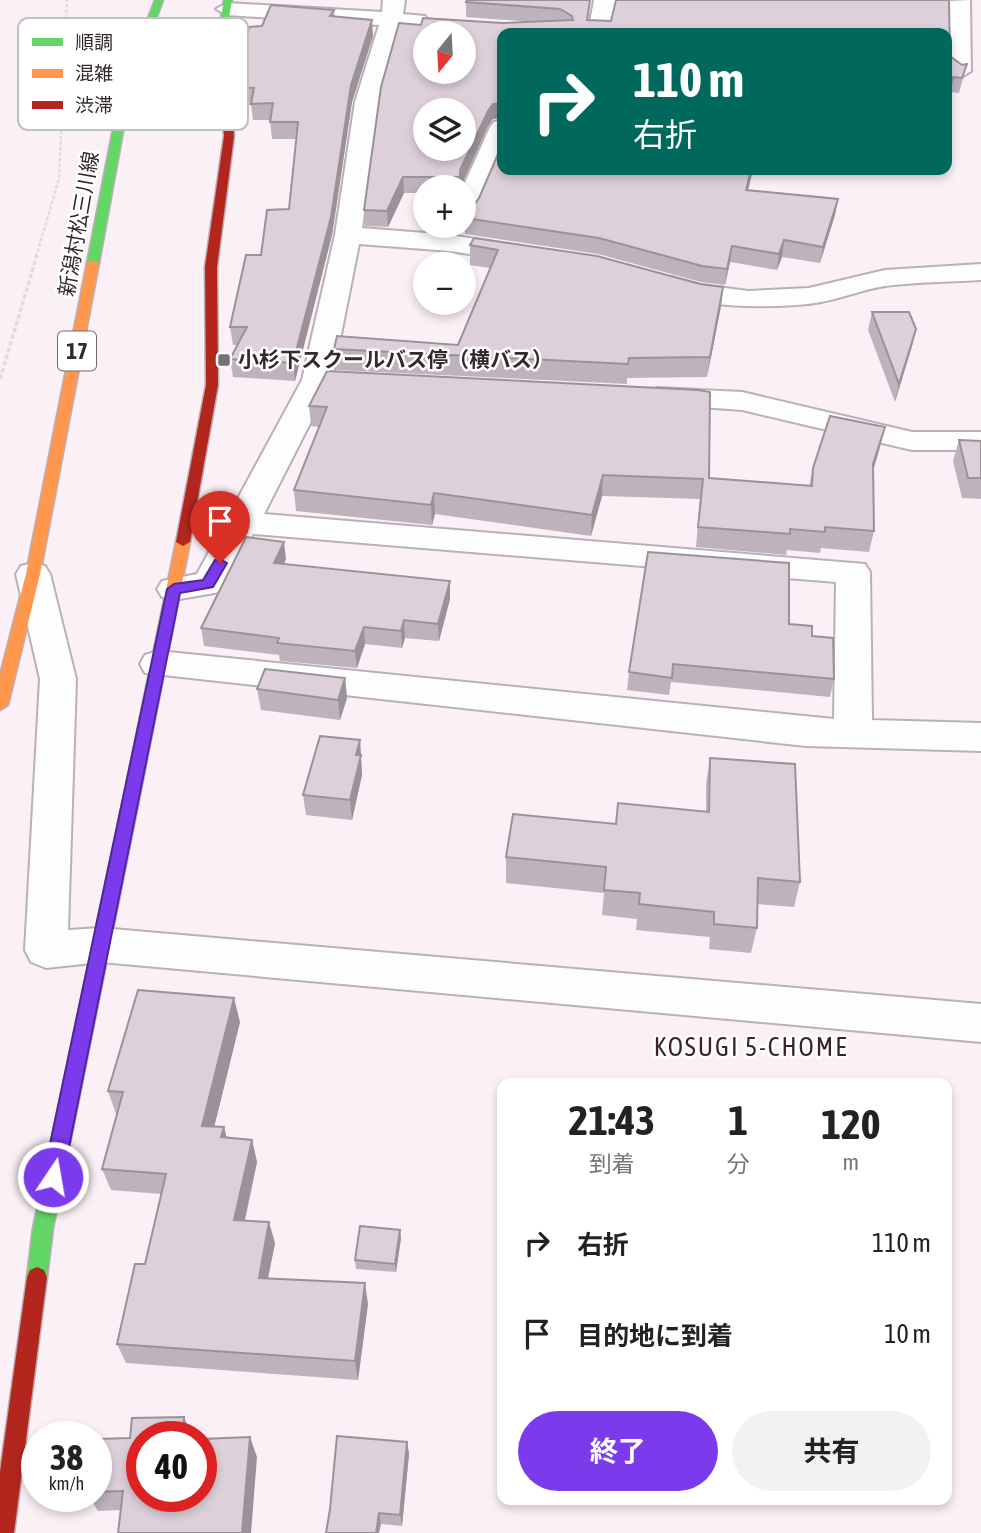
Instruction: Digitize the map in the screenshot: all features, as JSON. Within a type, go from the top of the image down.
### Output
[{"type":"street","name":"新潟村松三川線","points":[[152,18],[159,0]]},
{"type":"street","points":[[600,28],[605,0]]},
{"type":"street","points":[[962,71],[963,1]]},
{"type":"street","points":[[227,5],[393,10],[428,21]]},
{"type":"street","points":[[174,589],[208,584],[330,381],[368,102],[393,10]]},
{"type":"street","name":"新潟村松三川線","points":[[0,705],[33,574],[117,130]]},
{"type":"street","points":[[3,1533],[43,1228],[174,589],[212,386],[211,267],[229,130]]},
{"type":"street","points":[[476,186],[497,138]]},
{"type":"street","points":[[348,236],[413,235]]},
{"type":"street","points":[[466,238],[544,257]]},
{"type":"street","points":[[648,279],[698,293],[749,299],[809,296],[885,278],[981,272]]},
{"type":"street","points":[[633,395],[743,401],[912,441],[981,440]]},
{"type":"street","points":[[243,523],[853,572],[853,733]]},
{"type":"street","points":[[33,574],[58,679],[46,950],[101,945],[981,1023]]},
{"type":"street","points":[[158,664],[806,732],[981,737]]},
{"type":"path","points":[[66,18],[67,0]]},
{"type":"path","points":[[0,379],[59,179],[61,130]]},
{"type":"building","points":[[590,0],[587,20],[611,21],[616,0],[949,0],[950,28],[497,28],[497,104],[493,104],[488,111],[476,136],[476,98],[413,98],[413,161],[464,161],[460,175],[403,177],[387,211],[364,210],[381,87],[399,23],[413,24],[413,84],[476,84],[476,21],[573,20],[572,16],[560,9],[466,2]]},
{"type":"building","points":[[271,5],[334,10],[330,16],[372,20],[351,85],[331,217],[293,363],[230,359],[247,327],[230,327],[246,255],[261,255],[267,210],[289,209],[298,122],[270,122],[273,103],[251,104],[254,88],[248,88],[248,33],[249,27],[262,26]]},
{"type":"building","points":[[423,18],[470,21],[422,21]]},
{"type":"building","points":[[952,58],[962,65],[967,64],[962,78],[953,77],[952,81]]},
{"type":"building","points":[[497,157],[497,175],[750,175],[746,190],[838,199],[823,247],[784,240],[779,254],[732,246],[727,269],[702,266],[599,238],[476,220],[476,202]]},
{"type":"building","points":[[474,238],[597,256],[700,284],[723,287],[710,357],[629,358],[628,364],[334,349],[337,336],[458,345],[471,315],[476,315],[476,302],[498,250],[470,245]]},
{"type":"building","points":[[872,312],[909,312],[916,329],[899,384]]},
{"type":"building","points":[[327,371],[710,392],[709,478],[812,486],[813,468],[830,416],[885,427],[873,464],[874,531],[825,527],[825,532],[790,529],[790,534],[698,527],[703,479],[603,475],[592,515],[434,493],[431,505],[294,490],[327,407],[309,406]]},
{"type":"building","points":[[959,440],[981,441],[981,478],[968,478]]},
{"type":"building","points":[[246,537],[284,542],[274,563],[450,581],[438,624],[404,620],[401,631],[364,627],[355,651],[277,643],[279,638],[201,628]]},
{"type":"building","points":[[648,552],[789,563],[789,624],[812,626],[812,636],[833,638],[834,679],[673,664],[672,678],[629,672]]},
{"type":"building","points":[[265,669],[345,678],[338,700],[257,689]]},
{"type":"building","points":[[320,736],[360,740],[356,755],[361,755],[350,800],[303,795]]},
{"type":"building","points":[[710,758],[795,764],[800,882],[758,878],[757,928],[714,924],[714,912],[639,904],[640,893],[604,890],[606,867],[506,857],[513,814],[616,824],[618,803],[709,812]]},
{"type":"building","points":[[138,990],[234,998],[202,1126],[224,1127],[221,1137],[252,1140],[234,1220],[269,1222],[259,1278],[365,1283],[355,1361],[117,1344],[135,1264],[145,1264],[166,1174],[102,1169],[123,1092],[108,1091]]},
{"type":"building","points":[[360,1226],[400,1230],[395,1264],[355,1260]]},
{"type":"building","points":[[184,1417],[184,1421],[132,1421],[132,1418]]},
{"type":"building","points":[[337,1436],[407,1442],[400,1515],[379,1513],[376,1533],[326,1533]]},
{"type":"building","points":[[250,1437],[242,1533],[118,1533],[123,1491],[112,1491],[112,1439],[126,1438],[126,1512],[217,1512],[217,1438]]},
{"type":"traffic: fast","points":[[152,18],[159,0]]},
{"type":"traffic: fast","points":[[225,18],[228,0]]},
{"type":"traffic: fast","points":[[93,263],[118,130]]},
{"type":"traffic: fast","points":[[37,1277],[43,1228],[130,805]]},
{"type":"traffic: slow","points":[[0,705],[33,574],[93,263]]},
{"type":"traffic: slow","points":[[130,805],[183,542]]},
{"type":"traffic: jam","points":[[183,542],[212,385],[211,267],[229,130]]},
{"type":"traffic: jam","points":[[3,1533],[37,1277]]},
{"type":"place","name":"小杉下スクールバス停（横バス）","points":[[224,360]]},
{"type":"district","name":"KOSUGI 5-CHOME","points":[[751,1047]]},
{"type":"route","points":[[53,1177],[174,589],[208,584],[220,563]]}]
